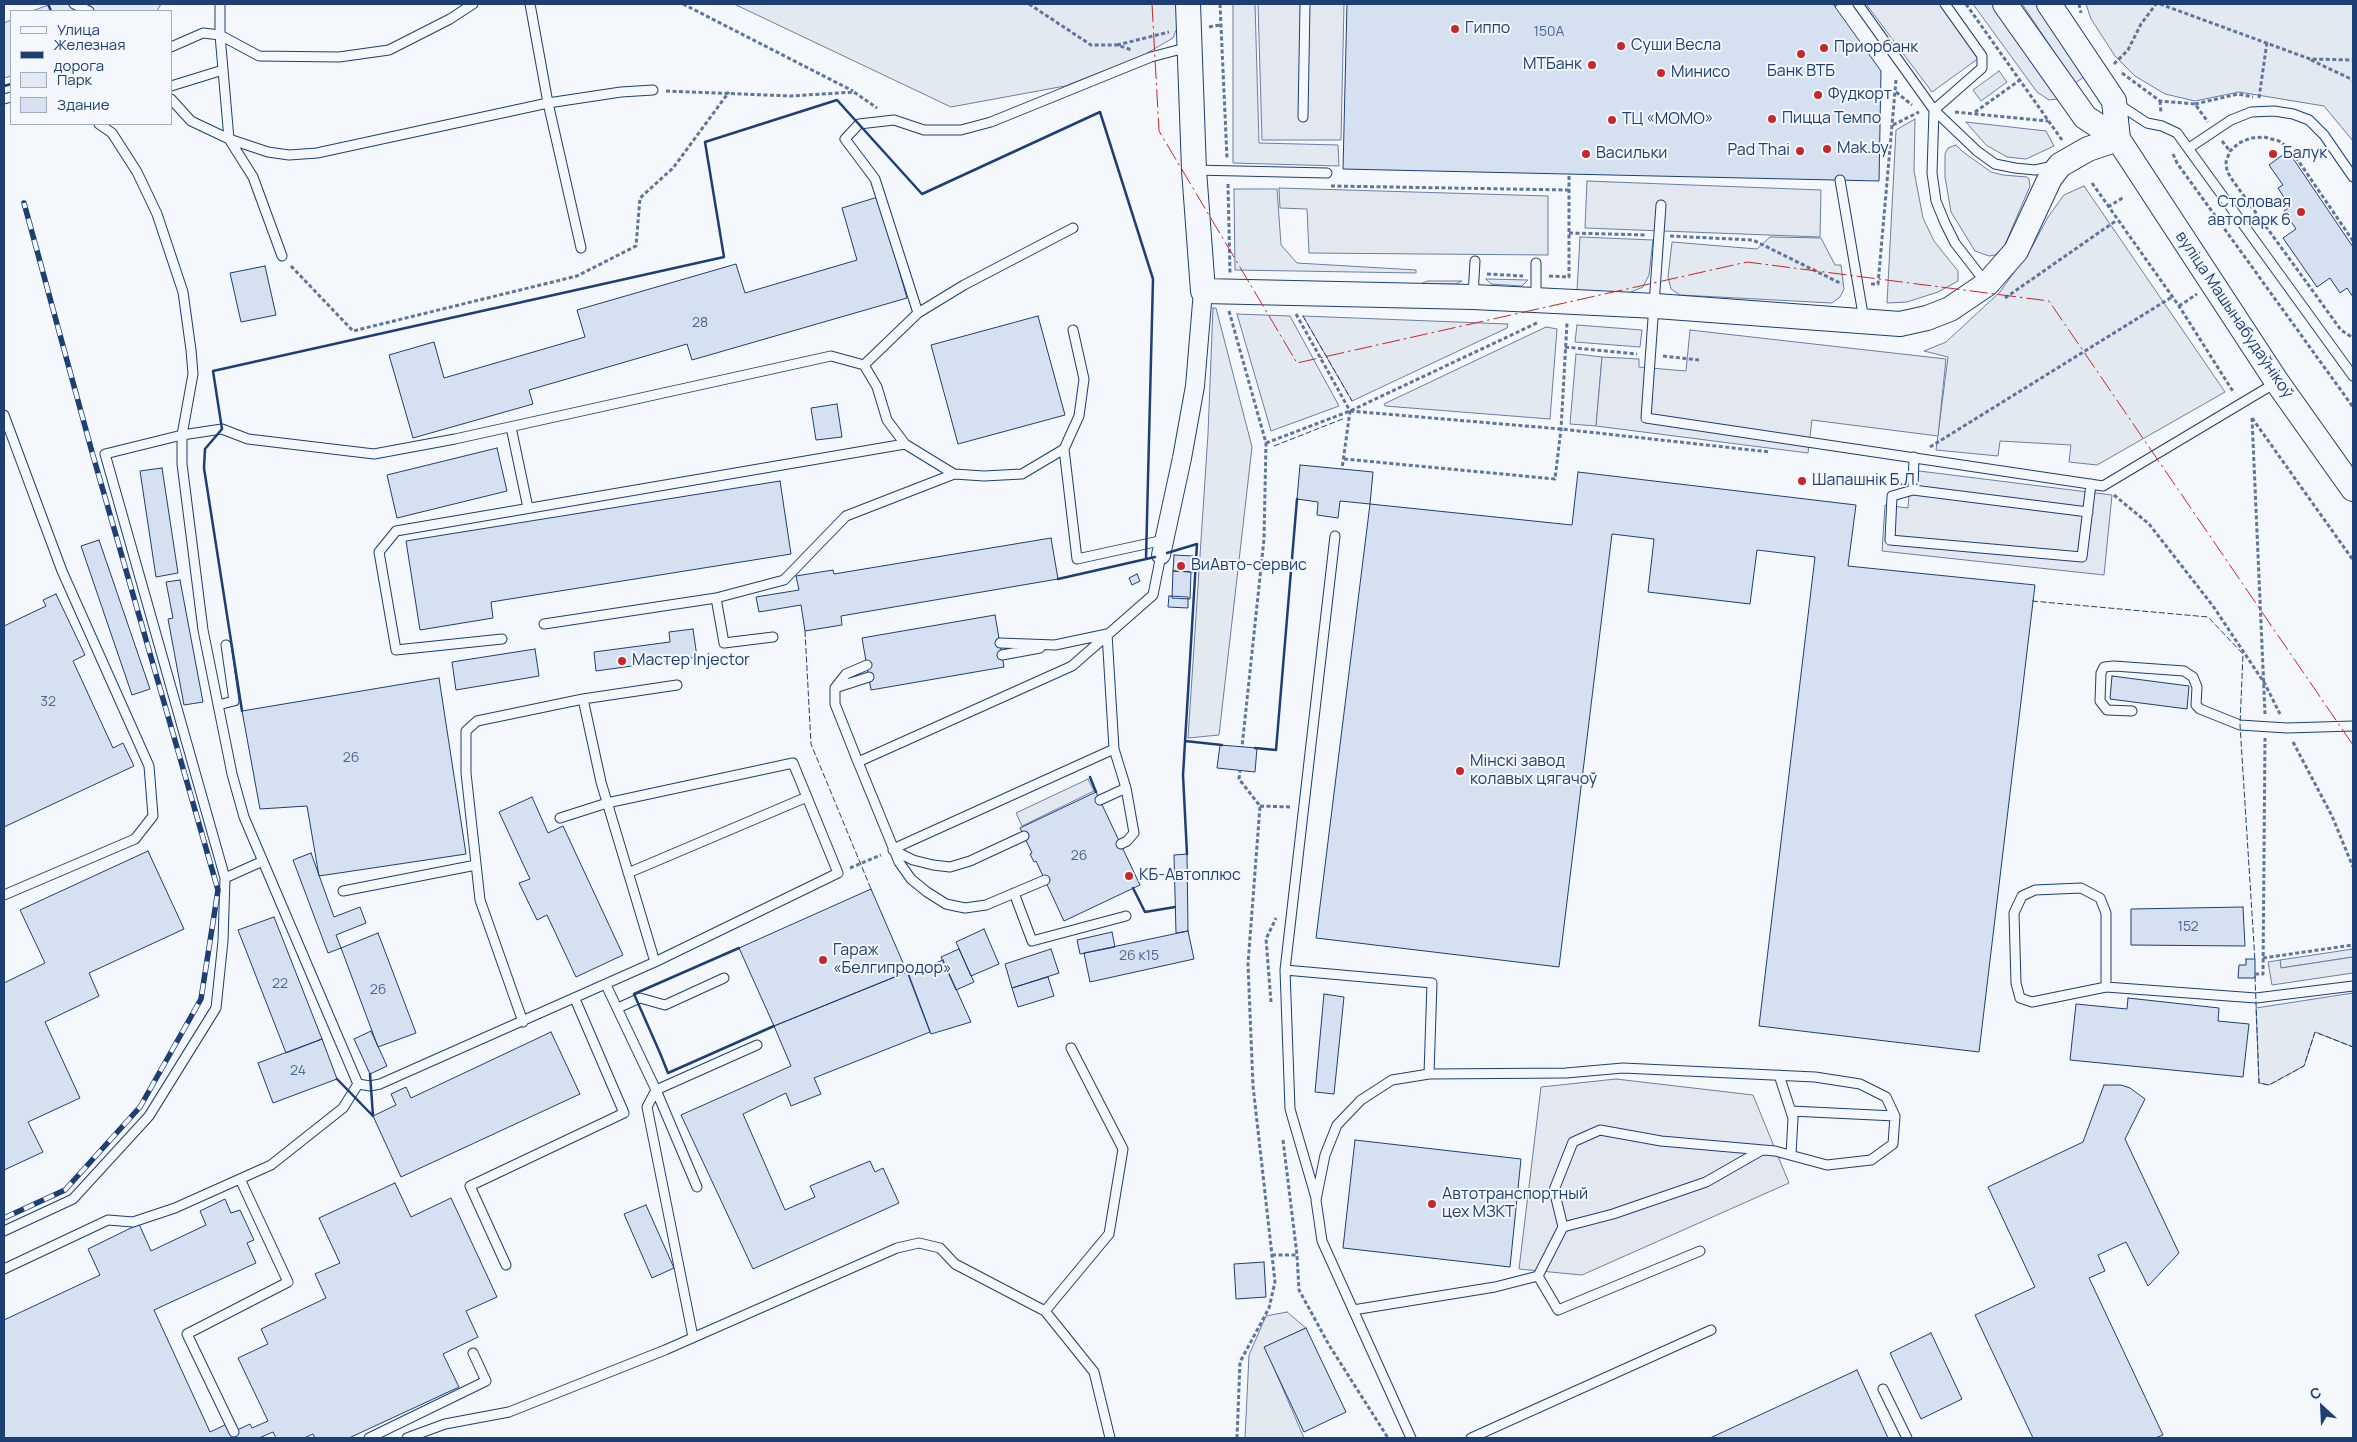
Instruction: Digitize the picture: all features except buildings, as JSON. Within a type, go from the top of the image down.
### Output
[{"type":"street","points":[[1162,548],[1182,458],[1195,386],[1203,291],[1194,170],[1188,4]]},
{"type":"street","name":"вуліца Машынабудаўнікоў","points":[[2006,4],[2085,117],[2118,139],[2277,382],[2353,489]]},
{"type":"street","name":"вуліца Машынабудаўнікоў","points":[[2049,4],[2114,101],[2118,139]]},
{"type":"street","points":[[1203,291],[1473,297],[1540,310],[1656,306],[1900,324],[1927,318],[1950,309],[1987,284],[2016,252],[2050,178],[2063,156],[2118,139]]},
{"type":"street","points":[[2039,202],[2066,178],[2095,159],[2118,139]]},
{"type":"lane","points":[[74,4],[86,10]]},
{"type":"lane","points":[[220,4],[220,35],[229,139],[253,177],[282,256]]},
{"type":"lane","points":[[172,47],[203,33],[220,35],[259,56],[339,57],[389,50],[450,19],[473,4]]},
{"type":"lane","points":[[530,4],[548,103],[581,248]]},
{"type":"lane","points":[[1304,117],[1305,4]]},
{"type":"lane","points":[[1858,4],[1934,110],[1978,151],[1996,164],[2035,170],[2063,156]]},
{"type":"lane","points":[[1945,4],[1982,56],[1982,68],[1934,110],[1931,150],[1936,201],[1955,243],[1987,284]]},
{"type":"lane","points":[[918,313],[875,179],[845,139],[859,124],[894,120],[924,130],[961,130],[991,122],[1151,57],[1189,47]]},
{"type":"lane","points":[[172,86],[223,70]]},
{"type":"lane","points":[[172,100],[191,121],[229,139],[268,152],[289,155],[317,153],[548,103],[621,92],[653,90]]},
{"type":"lane","points":[[2114,101],[2147,123],[2162,126],[2177,133],[2353,376]]},
{"type":"lane","points":[[2189,148],[2231,120],[2251,112],[2274,111],[2293,114],[2309,120],[2324,135],[2353,177]]},
{"type":"lane","points":[[100,125],[112,133],[137,172],[157,214],[183,292],[192,350],[193,374],[182,435],[182,464],[203,630],[244,817],[358,1084]]},
{"type":"lane","points":[[1194,170],[1327,173]]},
{"type":"lane","points":[[1840,180],[1864,321]]},
{"type":"lane","points":[[1661,204],[1656,306],[1646,418],[2103,486],[2277,382]]},
{"type":"lane","points":[[864,365],[918,313],[964,285],[1073,228]]},
{"type":"lane","points":[[1473,297],[1475,261]]},
{"type":"lane","points":[[1536,262],[1540,310]]},
{"type":"lane","points":[[858,762],[1072,666],[1152,595],[1162,548],[1077,559],[1064,450],[1079,416],[1084,379],[1073,330]]},
{"type":"lane","points":[[4,1230],[73,1200],[149,1116],[216,1008],[223,941],[225,878],[105,454],[182,435],[222,429],[248,439],[374,454],[511,427],[831,356],[864,365],[877,387],[887,420],[905,444],[954,474]]},
{"type":"lane","points":[[4,415],[62,571],[149,766],[153,816],[135,839],[4,895]]},
{"type":"lane","points":[[511,427],[528,508]]},
{"type":"lane","points":[[502,638],[396,650],[379,552],[396,531],[905,444]]},
{"type":"lane","points":[[544,624],[716,598],[784,580],[846,516],[954,474],[984,476],[1022,474],[1064,450]]},
{"type":"lane","points":[[1914,457],[1914,490]]},
{"type":"lane","points":[[2088,512],[1914,490],[1892,496],[1890,540],[2082,556],[2088,512],[2091,484]]},
{"type":"lane","points":[[1335,536],[1284,970],[1290,1109],[1316,1200],[1322,1241],[1411,1438]]},
{"type":"lane","points":[[716,598],[724,643],[772,637]]},
{"type":"lane","points":[[1002,655],[1107,634]]},
{"type":"lane","points":[[1107,634],[1114,749],[1126,788],[1134,833],[1128,841],[1121,844]]},
{"type":"lane","points":[[1000,643],[1055,645]]},
{"type":"lane","points":[[218,704],[234,702],[226,645]]},
{"type":"lane","points":[[867,665],[846,674],[835,688],[835,704],[893,849],[910,879],[946,904],[965,908],[986,905],[1045,880]]},
{"type":"lane","points":[[2132,711],[2107,710],[2100,702],[2101,673],[2104,667],[2184,671],[2194,677],[2197,687],[2196,705],[2200,710],[2240,726],[2265,728],[2353,726]]},
{"type":"lane","points":[[835,688],[869,677]]},
{"type":"lane","points":[[524,1022],[480,900],[466,773],[466,731],[476,721],[584,699],[677,685]]},
{"type":"lane","points":[[584,699],[607,803],[655,962]]},
{"type":"lane","points":[[893,849],[1114,749]]},
{"type":"lane","points":[[358,1084],[370,1086],[380,1084],[524,1022],[655,962],[838,873],[793,763],[607,803],[560,818]]},
{"type":"lane","points":[[1100,800],[1126,788]]},
{"type":"lane","points":[[628,873],[807,797]]},
{"type":"lane","points":[[893,849],[913,860],[950,867],[970,861],[1024,836]]},
{"type":"lane","points":[[225,878],[263,862]]},
{"type":"lane","points":[[344,891],[476,865]]},
{"type":"lane","points":[[2106,987],[2106,913],[2100,898],[2081,888],[2035,890],[2022,896],[2014,913],[2016,983],[2020,998],[2032,1002],[2106,987],[2256,998],[2353,986]]},
{"type":"lane","points":[[1014,893],[1032,941],[1126,916]]},
{"type":"lane","points":[[1284,970],[1432,983],[1428,1074]]},
{"type":"lane","points":[[618,1008],[640,998],[665,1005],[724,978]]},
{"type":"lane","points":[[606,985],[656,1090],[697,1187]]},
{"type":"lane","points":[[506,1265],[470,1186],[624,1113],[575,999]]},
{"type":"lane","points":[[693,1337],[647,1107],[656,1090],[757,1045]]},
{"type":"lane","points":[[1045,1311],[1109,1234],[1123,1148],[1071,1048]]},
{"type":"lane","points":[[1316,1200],[1326,1155],[1336,1125],[1361,1100],[1392,1080],[1428,1074],[1566,1073],[1623,1068],[1815,1077],[1860,1084],[1886,1097],[1895,1116],[1893,1144],[1871,1160],[1827,1165],[1791,1155],[1762,1150],[1661,1141],[1600,1130],[1573,1142],[1554,1190],[1563,1226],[1538,1276],[1495,1288],[1353,1310]]},
{"type":"lane","points":[[1779,1075],[1793,1118],[1791,1155]]},
{"type":"lane","points":[[4,1269],[108,1220],[133,1222],[175,1208],[271,1165],[343,1108],[358,1084]]},
{"type":"lane","points":[[1791,1111],[1895,1116]]},
{"type":"lane","points":[[1563,1226],[1612,1214],[1706,1182],[1762,1150]]},
{"type":"lane","points":[[234,1432],[187,1334],[288,1282],[240,1179]]},
{"type":"lane","points":[[407,1438],[445,1424],[509,1412],[693,1337],[897,1248],[919,1243],[940,1248],[955,1264],[1045,1311],[1094,1372],[1110,1438]]},
{"type":"lane","points":[[1538,1276],[1558,1310],[1700,1251]]},
{"type":"lane","points":[[1471,1438],[1711,1330]]},
{"type":"lane","points":[[369,1438],[486,1381],[473,1353]]},
{"type":"lane","points":[[1883,1389],[1907,1438]]},
{"type":"path","points":[[683,4],[854,92],[894,120]]},
{"type":"path","points":[[1029,4],[1091,45],[1117,45],[1170,32]]},
{"type":"path","points":[[1220,4],[1228,171],[1230,274]]},
{"type":"path","points":[[1966,4],[2048,121],[2063,156]]},
{"type":"path","points":[[2078,4],[2083,18]]},
{"type":"path","points":[[2113,64],[2128,50],[2141,24],[2156,4]]},
{"type":"path","points":[[2160,4],[2267,42],[2310,59],[2353,80]]},
{"type":"path","points":[[2260,98],[2267,42]]},
{"type":"path","points":[[1117,45],[1151,57]]},
{"type":"path","points":[[2108,56],[2113,64],[2160,101],[2194,104],[2230,151]]},
{"type":"path","points":[[2310,59],[2353,60]]},
{"type":"path","points":[[1871,284],[1878,284],[1896,77]]},
{"type":"path","points":[[1974,113],[2020,80]]},
{"type":"path","points":[[653,90],[791,96],[854,92]]},
{"type":"path","points":[[282,256],[353,331],[577,276],[636,246],[640,198],[673,168],[729,92]]},
{"type":"path","points":[[1892,125],[1921,111],[1896,92]]},
{"type":"path","points":[[2160,101],[2162,126],[2177,163],[2353,407]]},
{"type":"path","points":[[1948,111],[2048,121]]},
{"type":"path","points":[[2353,241],[2291,150],[2280,141],[2264,137],[2251,138],[2239,143],[2230,151],[2226,162],[2227,171],[2233,181],[2341,330],[2353,338]]},
{"type":"path","points":[[2172,166],[2177,163]]},
{"type":"path","points":[[1569,174],[1569,277]]},
{"type":"path","points":[[2092,183],[2172,297],[2242,404],[2353,560]]},
{"type":"path","points":[[1228,186],[1238,186]]},
{"type":"path","points":[[1326,186],[1569,190]]},
{"type":"path","points":[[2108,207],[2124,197]]},
{"type":"path","points":[[1569,233],[1753,240],[1842,284]]},
{"type":"path","points":[[1914,457],[2172,297]]},
{"type":"path","points":[[1292,306],[1350,411],[1342,469]]},
{"type":"path","points":[[1228,308],[1266,443],[1264,539],[1242,747]]},
{"type":"path","points":[[1266,443],[1350,411],[1540,310]]},
{"type":"path","points":[[1344,458],[1556,478],[1561,429],[1567,320]]},
{"type":"path","points":[[1565,346],[1699,360]]},
{"type":"path","points":[[1350,411],[1561,429],[1774,453]]},
{"type":"path","points":[[2252,418],[2265,684],[2263,974],[2255,974]]},
{"type":"path","points":[[2103,486],[2148,524],[2213,606],[2265,684],[2332,816],[2353,867]]},
{"type":"path","points":[[1237,1438],[1240,1362],[1269,1308],[1275,1282],[1253,1086],[1248,964],[1260,806],[1239,779],[1240,770]]},
{"type":"path","points":[[1260,806],[1292,806]]},
{"type":"path","points":[[838,873],[893,849]]},
{"type":"path","points":[[2263,958],[2353,945]]},
{"type":"path","points":[[1272,1255],[1297,1255]]},
{"type":"green space","points":[[51,4],[161,4],[158,10],[35,10]]},
{"type":"green space","points":[[734,4],[1176,4],[1177,28],[1173,38],[1142,56],[1065,86],[951,107]]},
{"type":"green space","points":[[1233,4],[1255,4],[1259,143],[1338,145],[1339,166],[1233,163]]},
{"type":"green space","points":[[1973,4],[1996,4],[2059,99],[2049,100],[2037,92]]},
{"type":"green space","points":[[2022,4],[2036,4],[2084,77],[2075,83]]},
{"type":"green space","points":[[2086,4],[2353,4],[2353,141],[2324,106],[2239,92],[2195,101],[2165,94],[2135,76],[2115,56],[2091,19]]},
{"type":"green space","points":[[10,20],[10,76],[4,78],[4,23]]},
{"type":"green space","points":[[1915,119],[1914,171],[1923,218],[1934,241],[1958,271],[1958,281],[1938,292],[1907,302],[1887,303],[1896,130]]},
{"type":"green space","points":[[1966,122],[2046,131],[2054,146],[2026,159],[2007,157],[1986,145]]},
{"type":"green space","points":[[1956,145],[1991,172],[2027,177],[2029,179],[2030,186],[2004,247],[1995,255],[1989,256],[1975,251],[1951,212],[1945,177],[1945,154],[1948,148]]},
{"type":"green space","points":[[2084,186],[2225,392],[2097,465],[2069,462],[2071,445],[2000,441],[1998,456],[1936,450],[1948,357],[1924,351],[1946,342],[2000,292],[2032,247],[2048,217],[2064,195]]},
{"type":"green space","points":[[1234,189],[1277,189],[1281,245],[1297,263],[1416,270],[1416,273],[1235,270]]},
{"type":"green space","points":[[1580,237],[1653,240],[1649,275],[1643,287],[1629,293],[1577,291]]},
{"type":"green space","points":[[1770,237],[1821,238],[1835,265],[1841,265],[1844,289],[1840,297],[1832,303],[1680,295],[1671,289],[1668,277],[1672,242],[1757,249]]},
{"type":"green space","points":[[1486,279],[1528,280],[1522,286],[1491,284]]},
{"type":"green space","points":[[1428,281],[1462,281],[1456,284],[1420,284]]},
{"type":"green space","points":[[1213,308],[1216,308],[1252,447],[1219,735],[1188,738],[1208,434]]},
{"type":"green space","points":[[1237,314],[1290,316],[1339,406],[1271,431]]},
{"type":"green space","points":[[1303,316],[1508,324],[1507,328],[1352,401]]},
{"type":"green space","points":[[1577,325],[1642,330],[1640,347],[1575,342]]},
{"type":"green space","points":[[1546,327],[1557,329],[1550,419],[1385,406],[1384,404]]},
{"type":"green space","points":[[1576,354],[1602,357],[1596,426],[1570,424]]},
{"type":"green space","points":[[2353,949],[2353,957],[2281,968],[2280,960]]},
{"type":"green space","points":[[2353,993],[2353,1047],[2315,1032],[2304,1066],[2269,1085],[2259,1083],[2256,1008]]},
{"type":"green space","points":[[1287,1312],[1306,1328],[1265,1347],[1304,1438],[1245,1438],[1249,1355],[1266,1316]]},
{"type":"shaded area","points":[[1258,4],[1344,4],[1341,140],[1262,140]]},
{"type":"shaded area","points":[[1866,4],[1944,4],[1979,58],[1932,92]]},
{"type":"shaded area","points":[[1999,71],[2007,82],[1981,101],[1973,90]]},
{"type":"shaded area","points":[[1587,181],[1821,190],[1820,237],[1585,228]]},
{"type":"shaded area","points":[[1279,188],[1548,196],[1548,255],[1309,253],[1307,209],[1280,208]]},
{"type":"shaded area","points":[[1690,330],[1946,359],[1938,436],[1812,420],[1808,453],[1596,426],[1602,357],[1639,359],[1639,367],[1686,371]]},
{"type":"shaded area","points":[[1911,470],[2112,495],[2104,575],[1882,551],[1885,505],[1908,508]]},
{"type":"shaded area","points":[[1088,779],[1094,791],[1022,826],[1016,813]]},
{"type":"shaded area","points":[[2353,957],[2353,973],[2272,985],[2268,962],[2280,960],[2281,968]]},
{"type":"shaded area","points":[[1616,1079],[1753,1095],[1789,1183],[1582,1275],[1519,1269],[1541,1087]]},
{"type":"railway","points":[[4,1218],[65,1190],[140,1107],[201,999],[218,890],[92,452],[24,203]]},
{"type":"fence","points":[[1303,316],[1352,401]]},
{"type":"fence","points":[[1274,446],[1345,418]]},
{"type":"fence","points":[[2032,601],[2208,617],[2243,654],[2240,725],[2255,961]]},
{"type":"fence","points":[[805,631],[811,744],[871,889]]},
{"type":"fence","points":[[2255,976],[2259,1083],[2269,1085],[2304,1066],[2315,1032],[2353,1047]]},
{"type":"wall","points":[[48,4],[51,10]]},
{"type":"wall","points":[[4,86],[10,84]]},
{"type":"wall","points":[[242,711],[204,468],[205,449],[222,429],[213,371],[724,257],[705,142],[837,100],[922,194],[1100,112],[1153,279],[1146,559]]},
{"type":"wall","points":[[1255,748],[1276,750],[1297,499]]},
{"type":"wall","points":[[1167,553],[1197,544],[1183,775],[1187,854]]},
{"type":"wall","points":[[1058,579],[1155,557]]},
{"type":"wall","points":[[1185,741],[1222,745]]},
{"type":"wall","points":[[1090,777],[1096,792]]},
{"type":"wall","points":[[1133,888],[1145,912],[1175,907]]},
{"type":"wall","points":[[739,948],[634,994],[668,1073],[774,1026]]},
{"type":"wall","points":[[370,1074],[373,1116]]},
{"type":"wall","points":[[337,1079],[373,1116]]},
{"type":"power","points":[[1152,4],[1159,131],[1297,363],[1747,262],[2049,301],[2353,745]]},
{"type":"place","name":"Гиппо","points":[[1455,29]]},
{"type":"place","name":"Суши Весла","points":[[1621,46]]},
{"type":"place","name":"Приорбанк","points":[[1824,48]]},
{"type":"place","name":"Банк ВТБ","points":[[1801,54]]},
{"type":"place","name":"МТБанк","points":[[1592,65]]},
{"type":"place","name":"Минисо","points":[[1661,73]]},
{"type":"place","name":"Фудкорт","points":[[1818,95]]},
{"type":"place","name":"Пицца Темпо","points":[[1772,119]]},
{"type":"place","name":"ТЦ «МОМО»","points":[[1612,120]]},
{"type":"place","name":"Mak.by","points":[[1827,149]]},
{"type":"place","name":"Pad Thai","points":[[1800,151]]},
{"type":"place","name":"Васильки","points":[[1586,154]]},
{"type":"place","name":"Балук","points":[[2273,154]]},
{"type":"place","name":"Столовая автопарк 6","points":[[2301,212]]},
{"type":"place","name":"Шапашнік Б.Л.","points":[[1802,481]]},
{"type":"place","name":"ВиАвто-сервис","points":[[1181,566]]},
{"type":"place","name":"Мастер Injector","points":[[622,661]]},
{"type":"place","name":"Мінскі завод колавых цягачоў","points":[[1460,771]]},
{"type":"place","name":"КБ-Автоплюс","points":[[1129,876]]},
{"type":"place","name":"Гараж «Белгипродор»","points":[[823,960]]},
{"type":"place","name":"Автотранспортный цех МЗКТ","points":[[1432,1204]]}]
